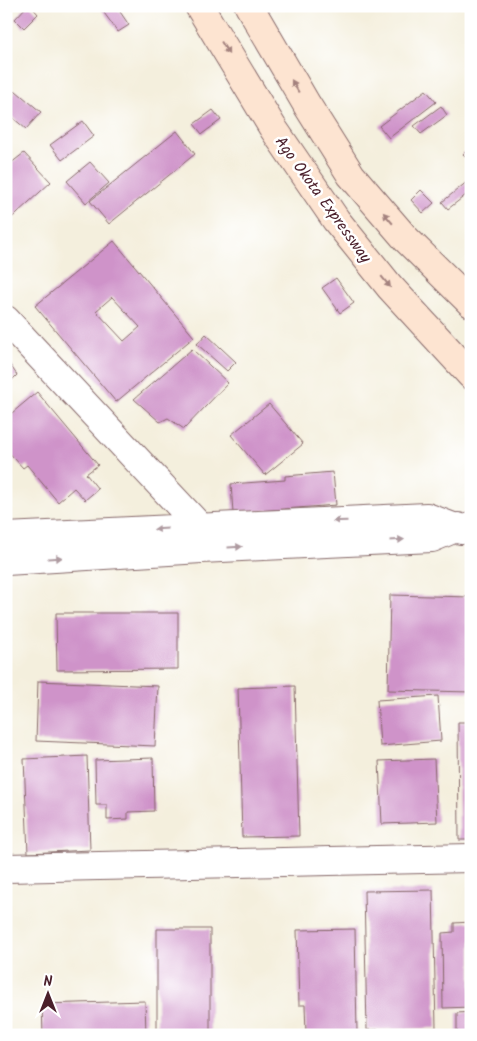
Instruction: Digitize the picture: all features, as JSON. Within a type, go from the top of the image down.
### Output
[{"type":"main road","points":[[249,6],[351,175],[406,239],[471,303]]},
{"type":"main road","name":"Ago Okota Expressway","points":[[209,10],[273,128],[336,220],[390,287],[471,375]]},
{"type":"street","points":[[6,320],[200,538]]},
{"type":"street","points":[[6,561],[200,538],[427,517],[464,527]]},
{"type":"street","points":[[6,536],[200,538]]},
{"type":"street","points":[[6,868],[471,858]]},
{"type":"building","points":[[27,6],[31,6],[38,14],[24,28],[15,19]]},
{"type":"building","points":[[99,6],[116,6],[129,25],[118,32]]},
{"type":"building","points":[[426,90],[436,102],[389,138],[379,126]]},
{"type":"building","points":[[16,91],[41,112],[26,129],[6,112],[6,101]]},
{"type":"building","points":[[441,106],[447,115],[421,134],[414,126]]},
{"type":"building","points":[[213,110],[221,120],[202,134],[194,124]]},
{"type":"building","points":[[83,121],[94,136],[62,160],[50,145]]},
{"type":"building","points":[[177,131],[195,154],[109,224],[90,201]]},
{"type":"building","points":[[471,147],[471,163],[463,154]]},
{"type":"building","points":[[24,153],[51,182],[6,223],[6,167]]},
{"type":"building","points":[[90,162],[109,183],[86,203],[67,181]]},
{"type":"building","points":[[468,181],[471,184],[471,191],[448,209],[442,202]]},
{"type":"building","points":[[421,190],[434,203],[423,213],[411,200]]},
{"type":"building","points":[[114,241],[194,337],[116,402],[35,306]],"holes":[[[112,297],[140,327],[124,341],[96,311]]]},
{"type":"building","points":[[336,278],[354,303],[340,313],[322,288]]},
{"type":"building","points":[[206,334],[236,362],[227,371],[197,344]]},
{"type":"building","points":[[192,349],[228,383],[184,429],[168,418],[160,422],[134,399]]},
{"type":"building","points":[[6,359],[17,375],[6,386]]},
{"type":"building","points":[[37,392],[98,465],[86,474],[98,489],[85,500],[74,488],[58,502],[27,465],[23,468],[6,449],[6,418]]},
{"type":"building","points":[[269,404],[303,444],[265,475],[231,435]]},
{"type":"building","points":[[333,472],[336,505],[233,513],[231,484],[285,480],[285,476]]},
{"type":"building","points":[[390,595],[471,597],[471,692],[388,690]]},
{"type":"building","points":[[56,613],[178,613],[178,669],[57,670]]},
{"type":"building","points":[[38,681],[158,686],[155,746],[36,741]]},
{"type":"building","points":[[295,686],[299,836],[242,837],[238,688]]},
{"type":"building","points":[[438,696],[441,741],[380,746],[377,700]]},
{"type":"building","points":[[458,722],[471,722],[471,840],[459,840]]},
{"type":"building","points":[[87,756],[90,850],[28,853],[24,759]]},
{"type":"building","points":[[153,758],[154,811],[128,812],[128,819],[107,820],[107,805],[96,805],[95,760]]},
{"type":"building","points":[[434,759],[437,822],[382,824],[379,761]]},
{"type":"building","points":[[433,890],[436,1028],[367,1030],[364,891]]},
{"type":"building","points":[[471,922],[471,1007],[443,1008],[442,933],[454,932],[454,923]]},
{"type":"building","points":[[157,929],[210,929],[210,1034],[157,1034]]},
{"type":"building","points":[[355,929],[357,1032],[306,1033],[305,1005],[299,1005],[297,930]]},
{"type":"building","points":[[145,1001],[146,1035],[43,1035],[42,1004]]},
{"type":"building","points":[[471,1012],[471,1035],[457,1035],[457,1013]]}]
